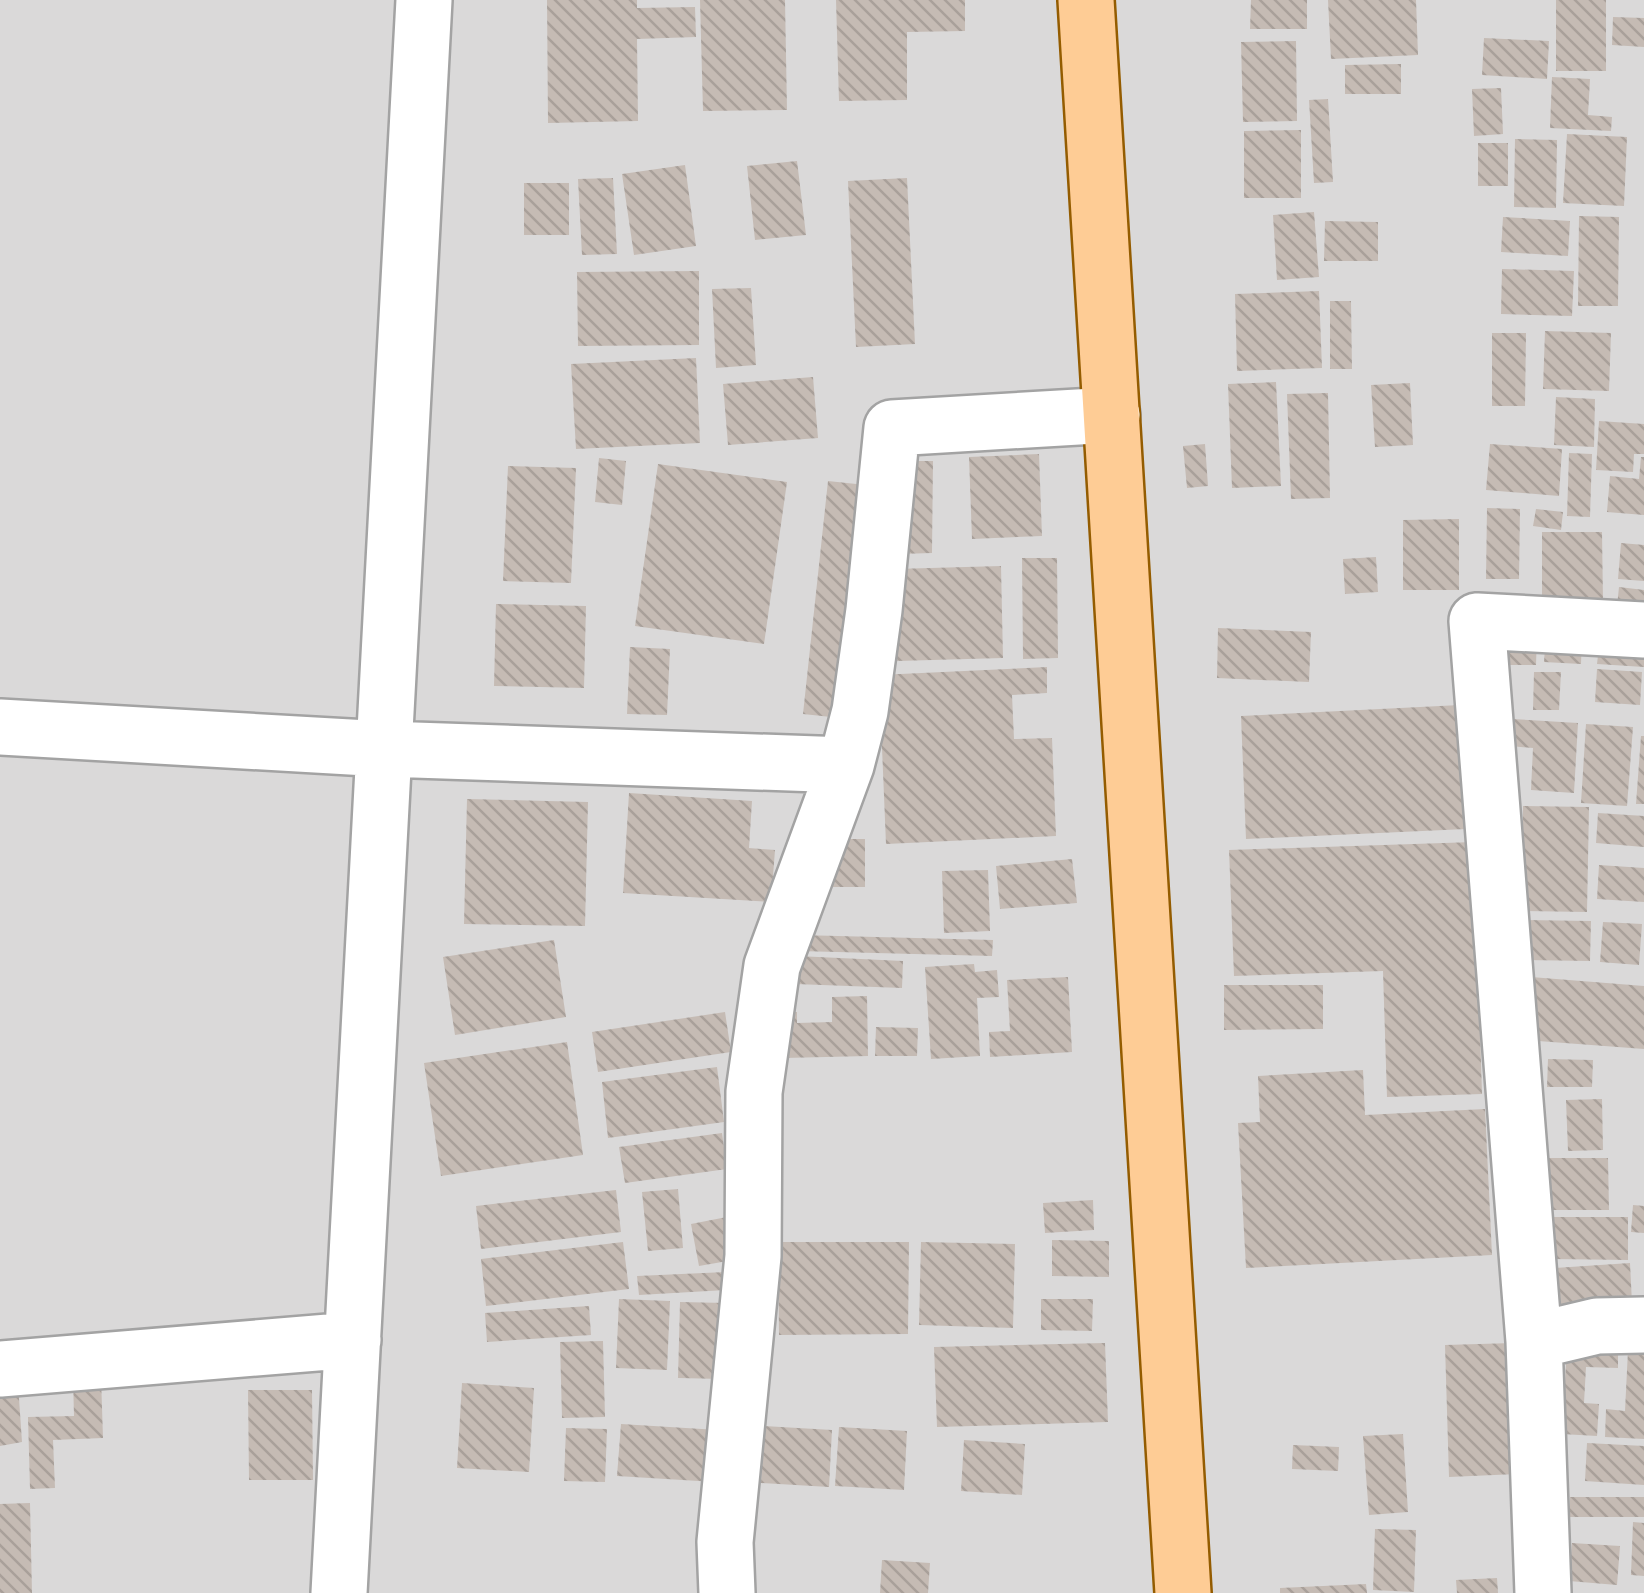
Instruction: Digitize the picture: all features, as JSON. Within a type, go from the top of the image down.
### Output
[{"type":"main road","points":[[1086,0],[1183,1593]]},
{"type":"street","points":[[339,1593],[424,0]]},
{"type":"street","points":[[727,1593],[726,1542],[754,1256],[754,1092],[772,966],[846,765],[860,711],[892,428],[1112,415]]},
{"type":"street","points":[[1543,1593],[1534,1341],[1476,621],[1644,630]]},
{"type":"street","points":[[0,727],[384,749],[846,765]]},
{"type":"street","points":[[1534,1341],[1597,1326],[1644,1325]]},
{"type":"street","points":[[0,1368],[353,1340]]},
{"type":"shaded area","points":[[0,0],[1644,0],[1644,1593],[0,1593]]},
{"type":"building","points":[[547,0],[637,0],[637,8],[695,7],[696,37],[637,39],[638,121],[548,123]]},
{"type":"building","points":[[700,0],[785,0],[787,110],[703,111]]},
{"type":"building","points":[[836,0],[965,0],[965,31],[907,32],[907,100],[839,101]]},
{"type":"building","points":[[1251,0],[1307,0],[1307,29],[1250,29]]},
{"type":"building","points":[[1328,0],[1416,0],[1418,55],[1331,59]]},
{"type":"building","points":[[1556,0],[1606,0],[1606,71],[1556,71]]},
{"type":"building","points":[[1613,17],[1644,18],[1644,47],[1612,45]]},
{"type":"building","points":[[1484,38],[1549,41],[1547,79],[1482,75]]},
{"type":"building","points":[[1296,41],[1297,121],[1243,122],[1241,42]]},
{"type":"building","points":[[1401,64],[1401,94],[1345,94],[1345,65]]},
{"type":"building","points":[[1552,77],[1590,79],[1588,115],[1612,117],[1611,131],[1550,128]]},
{"type":"building","points":[[1501,88],[1503,134],[1474,136],[1472,89]]},
{"type":"building","points":[[1328,99],[1333,182],[1314,183],[1309,100]]},
{"type":"building","points":[[1301,130],[1301,198],[1244,198],[1244,131]]},
{"type":"building","points":[[1567,134],[1627,137],[1624,206],[1563,203]]},
{"type":"building","points":[[1515,139],[1557,140],[1556,208],[1514,207]]},
{"type":"building","points":[[1478,143],[1508,143],[1508,186],[1478,186]]},
{"type":"building","points":[[797,161],[806,235],[755,240],[747,166]]},
{"type":"building","points":[[685,165],[696,246],[634,255],[622,174]]},
{"type":"building","points":[[613,178],[617,254],[582,255],[578,179]]},
{"type":"building","points":[[907,178],[915,344],[856,347],[848,181]]},
{"type":"building","points":[[524,183],[569,183],[569,235],[524,235]]},
{"type":"building","points":[[1314,212],[1319,277],[1277,280],[1273,215]]},
{"type":"building","points":[[1579,216],[1619,217],[1618,306],[1578,306]]},
{"type":"building","points":[[1503,217],[1570,221],[1568,256],[1501,252]]},
{"type":"building","points":[[1325,221],[1378,222],[1378,261],[1324,261]]},
{"type":"building","points":[[1502,269],[1574,271],[1572,316],[1501,314]]},
{"type":"building","points":[[699,271],[699,345],[578,346],[577,272]]},
{"type":"building","points":[[751,288],[756,365],[716,368],[712,289]]},
{"type":"building","points":[[1319,291],[1322,368],[1237,371],[1235,294]]},
{"type":"building","points":[[1330,301],[1351,301],[1352,369],[1330,369]]},
{"type":"building","points":[[1545,331],[1611,333],[1609,391],[1543,389]]},
{"type":"building","points":[[1492,333],[1526,333],[1525,406],[1492,406]]},
{"type":"building","points":[[696,358],[700,443],[576,449],[571,364]]},
{"type":"building","points":[[813,377],[818,438],[728,445],[723,384]]},
{"type":"building","points":[[1276,382],[1281,486],[1232,488],[1228,384]]},
{"type":"building","points":[[1410,383],[1413,445],[1375,447],[1371,385]]},
{"type":"building","points":[[1328,393],[1330,498],[1291,499],[1287,394]]},
{"type":"building","points":[[1556,397],[1595,399],[1594,447],[1554,445]]},
{"type":"building","points":[[1599,421],[1644,424],[1644,454],[1634,454],[1633,472],[1596,470]]},
{"type":"building","points":[[1205,444],[1208,486],[1187,488],[1183,446]]},
{"type":"building","points":[[1490,444],[1562,449],[1559,496],[1486,490]]},
{"type":"building","points":[[1569,453],[1592,454],[1590,517],[1567,516]]},
{"type":"building","points":[[1039,454],[1042,536],[972,539],[969,457]]},
{"type":"building","points":[[1641,457],[1644,515],[1607,512],[1610,476],[1639,479]]},
{"type":"building","points":[[599,458],[626,461],[622,505],[595,502]]},
{"type":"building","points":[[901,461],[933,461],[932,553],[900,554]]},
{"type":"building","points":[[658,464],[787,482],[764,644],[635,626]]},
{"type":"building","points":[[508,466],[576,468],[571,583],[503,581]]},
{"type":"building","points":[[828,481],[875,486],[850,719],[803,714]]},
{"type":"building","points":[[1487,508],[1520,509],[1519,579],[1486,579]]},
{"type":"building","points":[[1536,509],[1563,512],[1561,530],[1533,526]]},
{"type":"building","points":[[1459,519],[1459,590],[1403,590],[1403,520]]},
{"type":"building","points":[[1542,532],[1602,532],[1603,602],[1542,602]]},
{"type":"building","points":[[1621,543],[1644,545],[1644,581],[1618,579]]},
{"type":"building","points":[[1376,557],[1378,592],[1345,594],[1343,559]]},
{"type":"building","points":[[1022,558],[1057,558],[1058,658],[1023,659]]},
{"type":"building","points":[[1001,566],[1003,658],[897,661],[895,569]]},
{"type":"building","points":[[1619,587],[1644,590],[1644,618],[1616,616]]},
{"type":"building","points":[[496,604],[586,606],[584,688],[494,686]]},
{"type":"building","points":[[1218,628],[1311,632],[1309,682],[1217,678]]},
{"type":"building","points":[[1546,633],[1582,634],[1581,664],[1544,662]]},
{"type":"building","points":[[1505,634],[1537,634],[1536,665],[1505,665]]},
{"type":"building","points":[[1600,638],[1644,641],[1644,667],[1597,664]]},
{"type":"building","points":[[630,647],[670,649],[667,715],[627,714]]},
{"type":"building","points":[[1047,667],[1047,693],[1012,695],[1014,739],[1052,738],[1056,836],[886,844],[879,675]]},
{"type":"building","points":[[1597,669],[1642,672],[1640,705],[1595,702]]},
{"type":"building","points":[[1534,672],[1561,672],[1559,710],[1533,710]]},
{"type":"building","points":[[1460,705],[1466,829],[1246,839],[1241,716]]},
{"type":"building","points":[[1512,719],[1578,723],[1574,793],[1531,790],[1533,748],[1510,746]]},
{"type":"building","points":[[1586,724],[1633,727],[1627,806],[1581,803]]},
{"type":"building","points":[[1641,736],[1644,804],[1636,804]]},
{"type":"building","points":[[629,793],[752,801],[749,848],[775,850],[771,902],[623,893]]},
{"type":"building","points":[[467,799],[588,802],[585,926],[464,924]]},
{"type":"building","points":[[1523,806],[1589,807],[1587,912],[1522,911]]},
{"type":"building","points":[[1598,813],[1644,816],[1644,847],[1596,843]]},
{"type":"building","points":[[828,839],[865,839],[865,887],[827,887]]},
{"type":"building","points":[[1474,842],[1482,1094],[1387,1097],[1383,971],[1234,976],[1229,850]]},
{"type":"building","points":[[1072,859],[1077,903],[1000,909],[996,866]]},
{"type":"building","points":[[1599,865],[1644,868],[1644,902],[1597,899]]},
{"type":"building","points":[[988,870],[990,931],[944,933],[942,871]]},
{"type":"building","points":[[1522,920],[1591,921],[1590,961],[1521,960]]},
{"type":"building","points":[[1603,922],[1642,924],[1639,965],[1600,962]]},
{"type":"building","points":[[799,935],[993,940],[992,956],[798,951]]},
{"type":"building","points":[[554,940],[566,1017],[455,1035],[443,957]]},
{"type":"building","points":[[797,956],[903,961],[902,988],[795,984]]},
{"type":"building","points":[[974,964],[975,972],[997,970],[999,997],[977,998],[980,1056],[931,1059],[925,967]]},
{"type":"building","points":[[1068,977],[1072,1052],[990,1057],[989,1032],[1010,1031],[1007,980]]},
{"type":"building","points":[[1531,977],[1644,986],[1644,1049],[1525,1040]]},
{"type":"building","points":[[1224,985],[1323,985],[1323,1029],[1224,1030]]},
{"type":"building","points":[[867,996],[868,1056],[784,1058],[784,1011],[797,1012],[797,1023],[832,1022],[832,997]]},
{"type":"building","points":[[725,1012],[731,1052],[598,1072],[592,1032]]},
{"type":"building","points":[[876,1027],[918,1028],[917,1056],[875,1056]]},
{"type":"building","points":[[567,1042],[583,1155],[441,1176],[424,1063]]},
{"type":"building","points":[[1548,1059],[1593,1060],[1592,1087],[1547,1087]]},
{"type":"building","points":[[717,1067],[724,1122],[608,1138],[602,1082]]},
{"type":"building","points":[[1363,1070],[1365,1115],[1485,1109],[1492,1255],[1246,1268],[1238,1123],[1260,1122],[1258,1076]]},
{"type":"building","points":[[1602,1099],[1603,1150],[1568,1151],[1566,1100]]},
{"type":"building","points":[[722,1133],[727,1169],[625,1183],[619,1147]]},
{"type":"building","points":[[1545,1158],[1608,1158],[1609,1210],[1545,1210]]},
{"type":"building","points":[[678,1189],[683,1248],[648,1251],[642,1192]]},
{"type":"building","points":[[616,1190],[621,1232],[481,1249],[476,1206]]},
{"type":"building","points":[[1093,1200],[1094,1230],[1045,1233],[1043,1203]]},
{"type":"building","points":[[1633,1205],[1644,1206],[1644,1233],[1631,1232]]},
{"type":"building","points":[[732,1216],[739,1259],[699,1266],[691,1224]]},
{"type":"building","points":[[1551,1217],[1628,1217],[1628,1260],[1551,1259]]},
{"type":"building","points":[[1052,1240],[1109,1241],[1109,1277],[1052,1276]]},
{"type":"building","points":[[623,1242],[629,1289],[486,1306],[481,1259]]},
{"type":"building","points":[[778,1242],[909,1242],[908,1334],[779,1335]]},
{"type":"building","points":[[921,1242],[1015,1244],[1013,1328],[919,1325]]},
{"type":"building","points":[[1630,1263],[1632,1303],[1557,1306],[1555,1268]]},
{"type":"building","points":[[726,1272],[726,1290],[639,1295],[637,1276]]},
{"type":"building","points":[[619,1299],[670,1301],[667,1370],[616,1368]]},
{"type":"building","points":[[1041,1299],[1093,1299],[1092,1331],[1041,1330]]},
{"type":"building","points":[[680,1302],[726,1303],[723,1379],[678,1378]]},
{"type":"building","points":[[589,1306],[591,1335],[487,1342],[485,1313]]},
{"type":"building","points":[[603,1341],[605,1417],[562,1418],[560,1342]]},
{"type":"building","points":[[1105,1343],[1108,1422],[937,1427],[934,1347]]},
{"type":"building","points":[[1513,1343],[1517,1474],[1449,1477],[1445,1345]]},
{"type":"building","points":[[1567,1346],[1618,1348],[1618,1368],[1586,1367],[1584,1403],[1599,1404],[1597,1436],[1562,1434]]},
{"type":"building","points":[[1628,1350],[1644,1351],[1644,1439],[1605,1437],[1606,1409],[1625,1411]]},
{"type":"building","points":[[101,1377],[103,1438],[53,1440],[55,1488],[30,1489],[28,1417],[74,1416],[73,1378]]},
{"type":"building","points":[[462,1383],[534,1388],[529,1472],[457,1468]]},
{"type":"building","points":[[18,1384],[22,1442],[0,1446],[0,1386]]},
{"type":"building","points":[[248,1390],[312,1390],[313,1480],[249,1480]]},
{"type":"building","points":[[621,1424],[718,1430],[715,1482],[617,1476]]},
{"type":"building","points":[[764,1426],[832,1430],[829,1487],[761,1483]]},
{"type":"building","points":[[839,1427],[907,1431],[904,1490],[835,1486]]},
{"type":"building","points":[[566,1428],[607,1429],[605,1482],[564,1481]]},
{"type":"building","points":[[1403,1434],[1408,1512],[1369,1515],[1363,1436]]},
{"type":"building","points":[[964,1440],[1025,1444],[1022,1495],[961,1491]]},
{"type":"building","points":[[1587,1443],[1644,1446],[1644,1485],[1585,1481]]},
{"type":"building","points":[[1293,1445],[1339,1447],[1338,1471],[1292,1469]]},
{"type":"building","points":[[1570,1497],[1644,1497],[1644,1517],[1570,1517]]},
{"type":"building","points":[[30,1503],[32,1593],[0,1593],[0,1504]]},
{"type":"building","points":[[1633,1522],[1644,1523],[1644,1576],[1631,1575]]},
{"type":"building","points":[[1375,1529],[1416,1530],[1414,1592],[1373,1590]]},
{"type":"building","points":[[1572,1543],[1620,1546],[1617,1585],[1569,1581]]},
{"type":"building","points":[[882,1560],[930,1563],[928,1593],[880,1593]]},
{"type":"building","points":[[1497,1578],[1498,1593],[1457,1593],[1456,1580]]},
{"type":"building","points":[[1366,1584],[1367,1593],[1280,1593],[1280,1588]]}]
